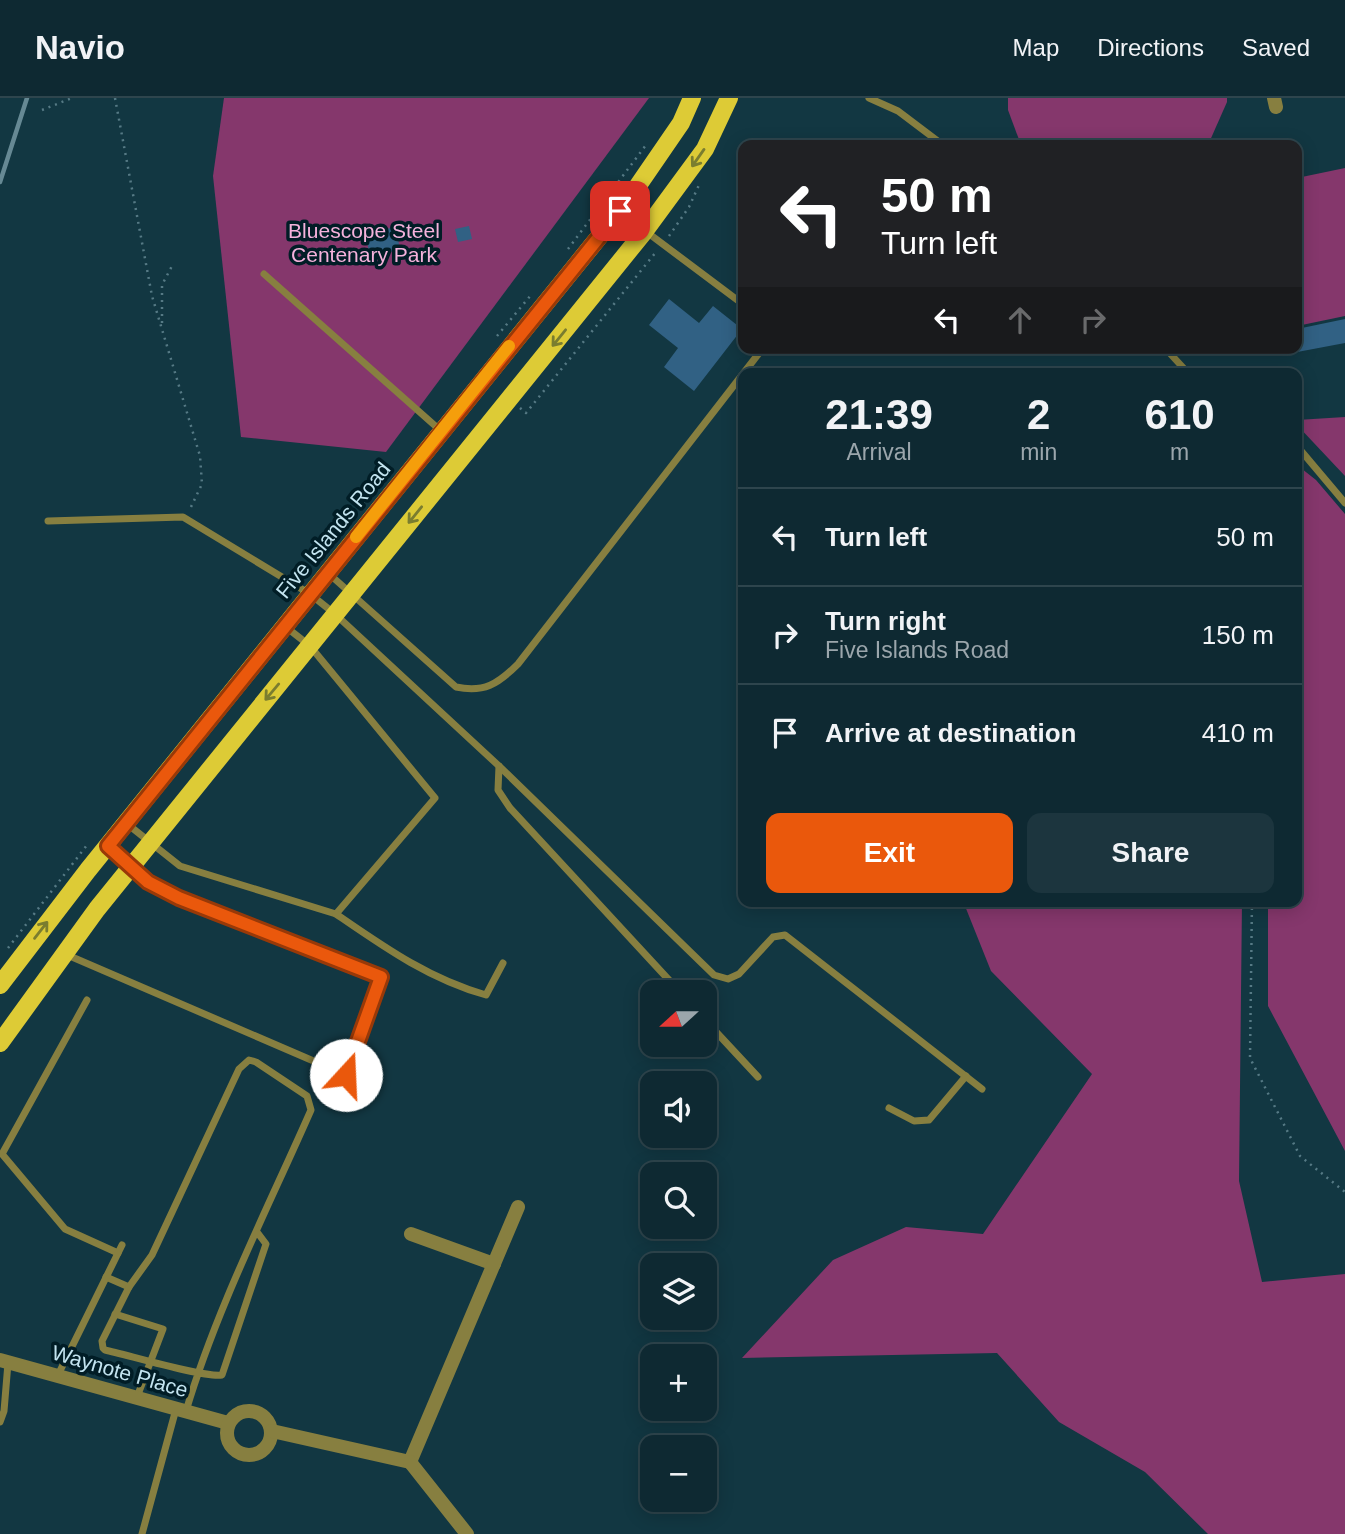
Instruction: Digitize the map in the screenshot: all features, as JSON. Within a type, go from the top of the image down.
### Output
[{"type":"main road","name":"Five Islands Road","points":[[0,985],[310,594],[320,569],[442,432],[620,211],[681,123],[692,98]]},
{"type":"main road","points":[[0,1043],[64,954],[150,843],[644,232],[705,149],[729,98]]},
{"type":"street","points":[[410,1462],[518,1207]]},
{"type":"street","points":[[411,1234],[494,1264]]},
{"type":"street","name":"Waynote Place","points":[[4,1361],[228,1423]]},
{"type":"street","points":[[252,1410],[265,1417],[272,1431],[270,1441],[263,1451],[252,1455],[238,1452],[227,1438],[228,1423],[236,1414],[252,1410]]},
{"type":"street","points":[[272,1431],[410,1462],[467,1534]]},
{"type":"lane","points":[[869,98],[898,111],[936,140]]},
{"type":"lane","points":[[620,211],[644,232],[738,301]]},
{"type":"lane","points":[[264,274],[442,432]]},
{"type":"lane","points":[[747,368],[758,354]]},
{"type":"lane","points":[[1171,354],[1183,368]]},
{"type":"lane","points":[[320,569],[352,592],[456,687],[472,690],[486,688],[501,680],[518,664],[738,380]]},
{"type":"lane","points":[[1302,452],[1345,503]]},
{"type":"lane","points":[[48,522],[183,517],[310,594],[499,766],[714,975],[728,979],[739,974],[773,937],[785,935],[982,1089]]},
{"type":"lane","points":[[285,625],[310,646],[435,798],[336,914]]},
{"type":"lane","points":[[499,766],[499,790],[510,808],[669,980]]},
{"type":"lane","points":[[126,823],[180,866],[336,914],[392,953],[453,985],[486,995],[503,963]]},
{"type":"lane","points":[[64,954],[346,1075],[381,977],[179,898],[148,882],[108,846]]},
{"type":"lane","points":[[87,1000],[2,1154],[65,1229],[118,1253]]},
{"type":"lane","points":[[718,1034],[758,1077]]},
{"type":"lane","points":[[142,1534],[181,1410],[198,1371],[257,1232],[312,1110],[307,1096],[249,1060],[239,1069],[146,1266],[129,1287],[115,1314],[102,1341],[103,1348],[152,1361],[198,1371],[217,1376],[224,1371],[266,1244],[257,1232]]},
{"type":"lane","points":[[890,1108],[914,1121],[929,1120],[966,1076]]},
{"type":"lane","points":[[57,1376],[122,1245]]},
{"type":"lane","points":[[106,1277],[129,1287]]},
{"type":"lane","points":[[115,1314],[163,1329],[137,1398]]},
{"type":"lane","points":[[0,1422],[5,1411],[4,1361]]},
{"type":"path","points":[[42,110],[72,98]]},
{"type":"path","points":[[115,98],[152,296],[200,456],[202,484],[191,508],[183,517]]},
{"type":"path","points":[[567,250],[652,138]]},
{"type":"path","points":[[518,406],[526,413],[662,245],[690,207],[706,175]]},
{"type":"path","points":[[162,326],[162,285],[173,264]]},
{"type":"path","points":[[490,346],[533,293]]},
{"type":"path","points":[[320,569],[390,471]]},
{"type":"path","points":[[7,948],[87,845]]},
{"type":"path","points":[[1252,907],[1250,1058],[1300,1156],[1345,1192]]},
{"type":"green space","name":"Bluescope Steel Centenary Park","points":[[224,98],[649,98],[386,452],[241,437],[213,176]]},
{"type":"green space","points":[[1008,98],[1227,98],[1210,140],[1019,140],[1008,110]]},
{"type":"green space","points":[[1345,168],[1345,316],[1302,325],[1302,177]]},
{"type":"green space","points":[[1345,417],[1345,476],[1302,430],[1302,420]]},
{"type":"green space","points":[[1302,469],[1316,480],[1345,514],[1345,1151],[1268,1006],[1268,907],[1302,907]]},
{"type":"green space","points":[[965,907],[1242,907],[1239,1181],[1262,1282],[1345,1274],[1345,1534],[1208,1534],[1145,1472],[1059,1422],[997,1353],[742,1358],[833,1260],[906,1227],[983,1234],[1092,1074],[991,971]]},
{"type":"building","points":[[469,226],[472,239],[458,242],[455,229]]},
{"type":"building","points":[[396,227],[400,250],[370,256],[365,233]]},
{"type":"building","points":[[669,299],[699,323],[713,306],[738,326],[738,334],[694,391],[664,367],[678,348],[649,325]]},
{"type":"building","points":[[1345,319],[1345,343],[1302,351],[1302,328]]},
{"type":"railway","points":[[0,182],[27,98]]},
{"type":"slow traffic","points":[[356,537],[509,346]]},
{"type":"route","points":[[346,1075],[381,977],[179,898],[148,882],[108,846],[620,211]]}]
